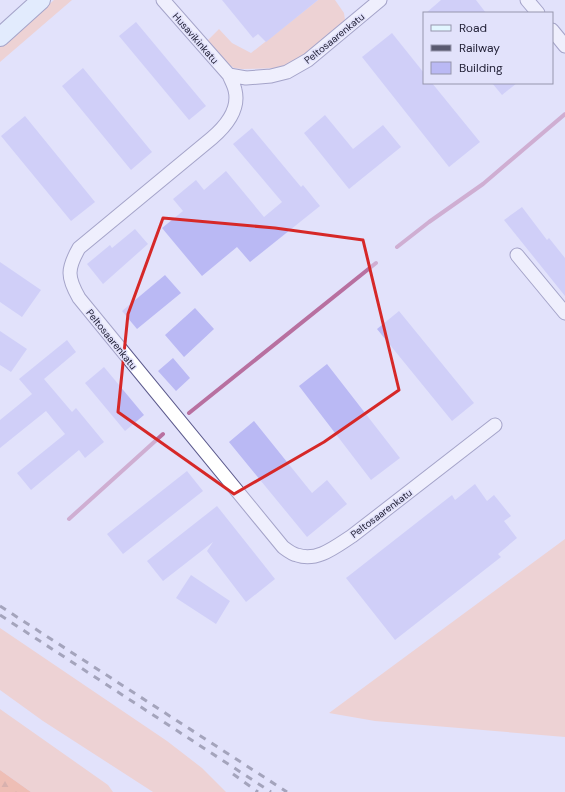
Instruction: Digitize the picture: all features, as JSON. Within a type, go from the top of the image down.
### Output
[{"type":"street","points":[[0,37],[41,0]]},
{"type":"street","name":"Husavikinkatu","points":[[163,0],[229,75]]},
{"type":"street","name":"Peltosaarenkatu","points":[[229,75],[246,78],[271,76],[287,72],[308,60],[380,0]]},
{"type":"street","points":[[527,0],[537,12]]},
{"type":"street","points":[[553,31],[565,46]]},
{"type":"street","name":"Peltosaarenkatu","points":[[229,75],[235,90],[236,99],[232,115],[224,128],[79,248],[73,259],[69,272],[72,285],[79,298],[283,547],[296,555],[312,557],[328,551],[352,536],[495,426]]},
{"type":"street","points":[[517,255],[565,313]]},
{"type":"highlighted area","points":[[163,218],[275,228],[363,240],[399,390],[324,442],[234,494],[118,412],[128,314]]},
{"type":"shaded area","points":[[54,0],[72,0],[0,62],[0,47]]},
{"type":"shaded area","points":[[318,0],[335,0],[344,13],[345,20],[292,64],[280,68],[234,68],[227,63],[207,41],[219,29],[232,43],[251,53]]},
{"type":"shaded area","points":[[565,539],[565,737],[375,721],[329,713]]},
{"type":"shaded area","points":[[0,628],[167,741],[202,768],[226,792],[153,792],[43,721],[0,690]]},
{"type":"shaded area","points":[[0,709],[108,785],[113,792],[31,792],[0,770]]},
{"type":"green space","points":[[0,770],[31,792],[0,792]]},
{"type":"building","points":[[222,0],[318,0],[266,42],[258,34],[253,38]]},
{"type":"building","points":[[441,0],[476,0],[485,12],[427,12]]},
{"type":"building","points":[[136,22],[206,106],[189,120],[119,36]]},
{"type":"building","points":[[392,33],[423,72],[423,84],[433,84],[480,142],[449,167],[362,57]]},
{"type":"building","points":[[83,68],[152,152],[131,170],[62,86]]},
{"type":"building","points":[[493,84],[516,84],[502,95]]},
{"type":"building","points":[[325,115],[353,149],[383,125],[401,147],[349,189],[304,133]]},
{"type":"building","points":[[25,116],[95,202],[71,221],[1,136]]},
{"type":"building","points":[[252,128],[301,187],[303,185],[320,206],[250,262],[237,247],[202,276],[162,228],[183,211],[173,199],[196,180],[204,190],[226,171],[264,217],[282,202],[233,144]]},
{"type":"building","points":[[522,207],[547,240],[549,238],[565,258],[565,296],[504,220]]},
{"type":"building","points":[[135,229],[148,244],[103,284],[87,264],[110,245],[112,248]]},
{"type":"building","points":[[0,262],[41,290],[22,317],[0,302]]},
{"type":"building","points":[[165,275],[181,293],[137,329],[122,311]]},
{"type":"building","points":[[195,308],[214,329],[184,357],[165,335]]},
{"type":"building","points":[[399,311],[474,403],[452,421],[377,329]]},
{"type":"building","points":[[0,331],[27,349],[11,372],[0,365]]},
{"type":"building","points":[[67,340],[76,352],[44,379],[72,412],[76,408],[104,442],[85,458],[79,450],[31,490],[17,473],[65,434],[46,411],[0,448],[0,420],[32,394],[19,379]]},
{"type":"building","points":[[173,358],[190,378],[176,391],[158,371]]},
{"type":"building","points":[[327,364],[400,458],[371,480],[299,386]]},
{"type":"building","points":[[104,367],[144,415],[125,431],[85,383]]},
{"type":"building","points":[[254,421],[312,493],[327,480],[347,504],[307,537],[229,442]]},
{"type":"building","points":[[187,471],[203,491],[123,554],[107,534]]},
{"type":"building","points":[[475,484],[487,501],[494,495],[511,516],[504,521],[517,538],[498,554],[501,557],[395,640],[346,578],[452,495],[455,500]]},
{"type":"building","points":[[217,506],[275,579],[246,602],[207,551],[213,542],[163,581],[147,561]]},
{"type":"building","points":[[191,575],[230,601],[216,624],[176,598]]},
{"type":"waterway","points":[[397,247],[429,222],[483,184],[565,114]]},
{"type":"waterway","points":[[189,413],[376,263]]},
{"type":"waterway","points":[[69,519],[163,434]]},
{"type":"railway","points":[[0,606],[287,792]]},
{"type":"railway","points":[[0,615],[271,792]]},
{"type":"railway","points":[[233,774],[258,792]]}]
